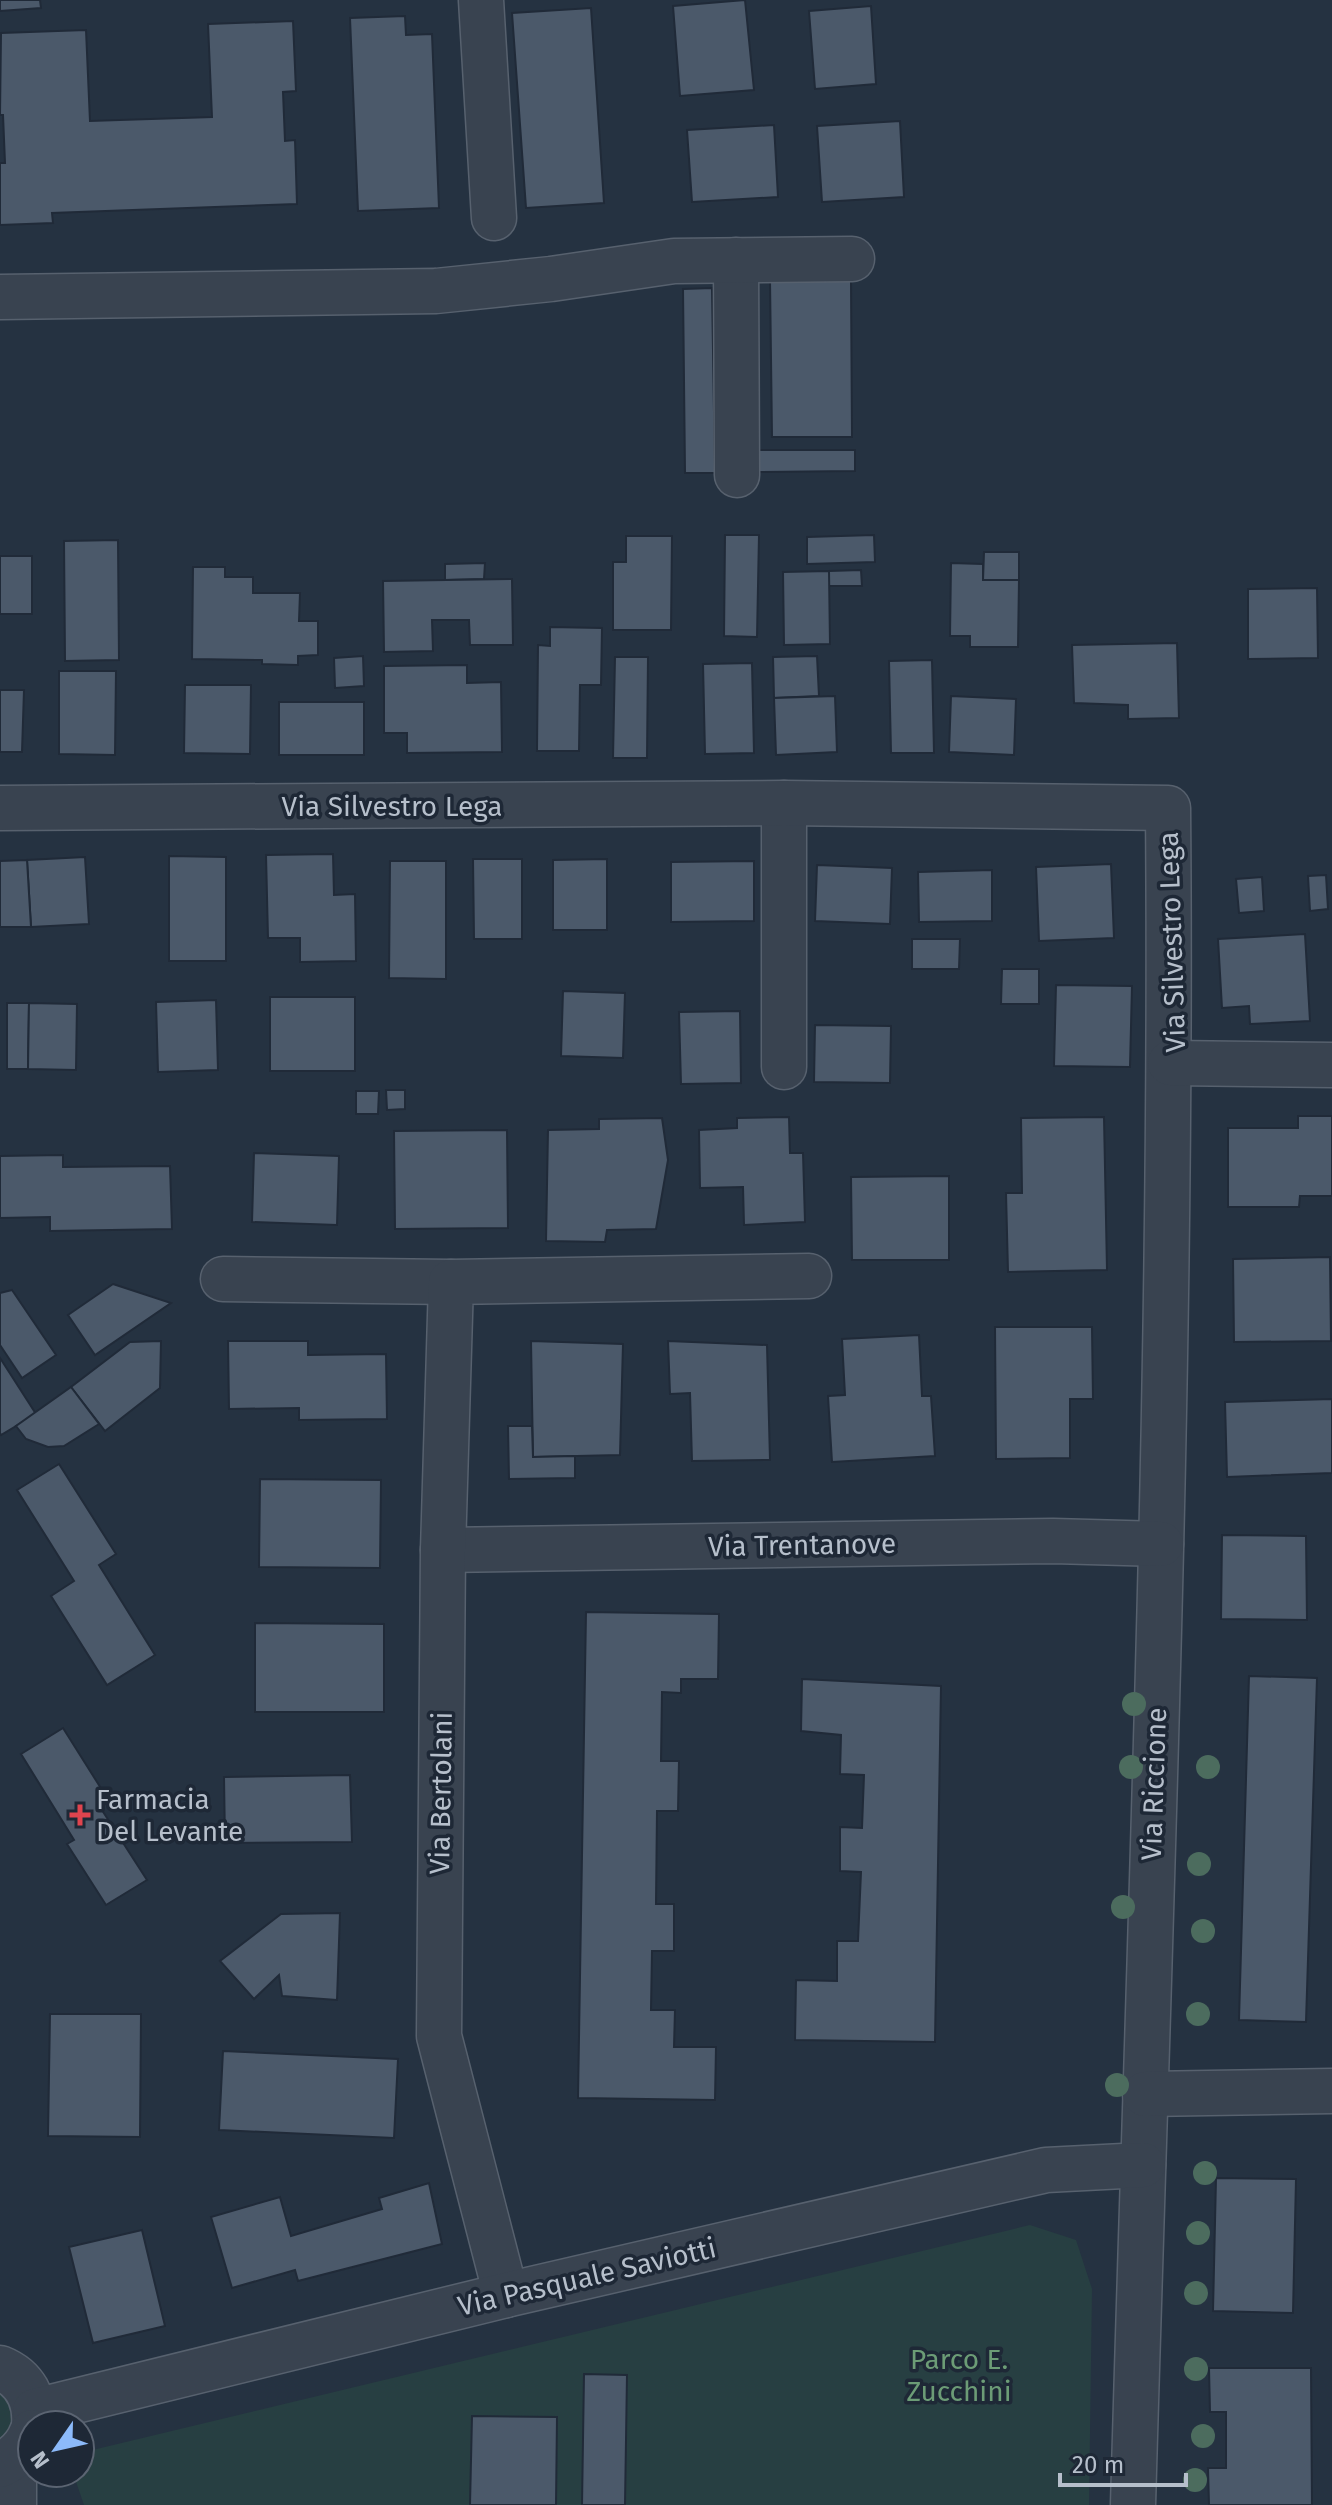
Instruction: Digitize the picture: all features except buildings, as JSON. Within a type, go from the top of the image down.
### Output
[{"type":"street","points":[[481,0],[494,218]]},
{"type":"street","points":[[0,297],[436,291],[551,279],[674,261],[852,259]]},
{"type":"street","points":[[736,260],[737,475]]},
{"type":"street","points":[[784,803],[784,1067]]},
{"type":"street","name":"Via Silvestro Lega","points":[[0,808],[784,803],[1168,808],[1170,1063],[1332,1065]]},
{"type":"street","name":"Via Riccione","points":[[1133,2505],[1161,1544],[1170,1063]]},
{"type":"street","points":[[223,1279],[451,1282],[809,1276]]},
{"type":"street","name":"Via Bertolani","points":[[451,1282],[443,1550],[439,2036],[506,2295]]},
{"type":"street","name":"Via Trentanove","points":[[443,1550],[1053,1541],[1161,1544]]},
{"type":"street","points":[[1145,2094],[1332,2091]]},
{"type":"street","name":"Via Pasquale Saviotti","points":[[96,2416],[506,2295],[1046,2170],[1143,2165]]},
{"type":"street","points":[[0,2368],[22,2382],[30,2395],[28,2409]]},
{"type":"green space","name":"Parco E. Zucchini","points":[[1030,2225],[1076,2240],[1092,2289],[1089,2505],[84,2505],[78,2489],[96,2489],[96,2449]]},
{"type":"green space","points":[[0,2389],[13,2417],[10,2429],[0,2444]]},
{"type":"place","name":"Farmacia Del Levante","points":[[80,1815]]}]
